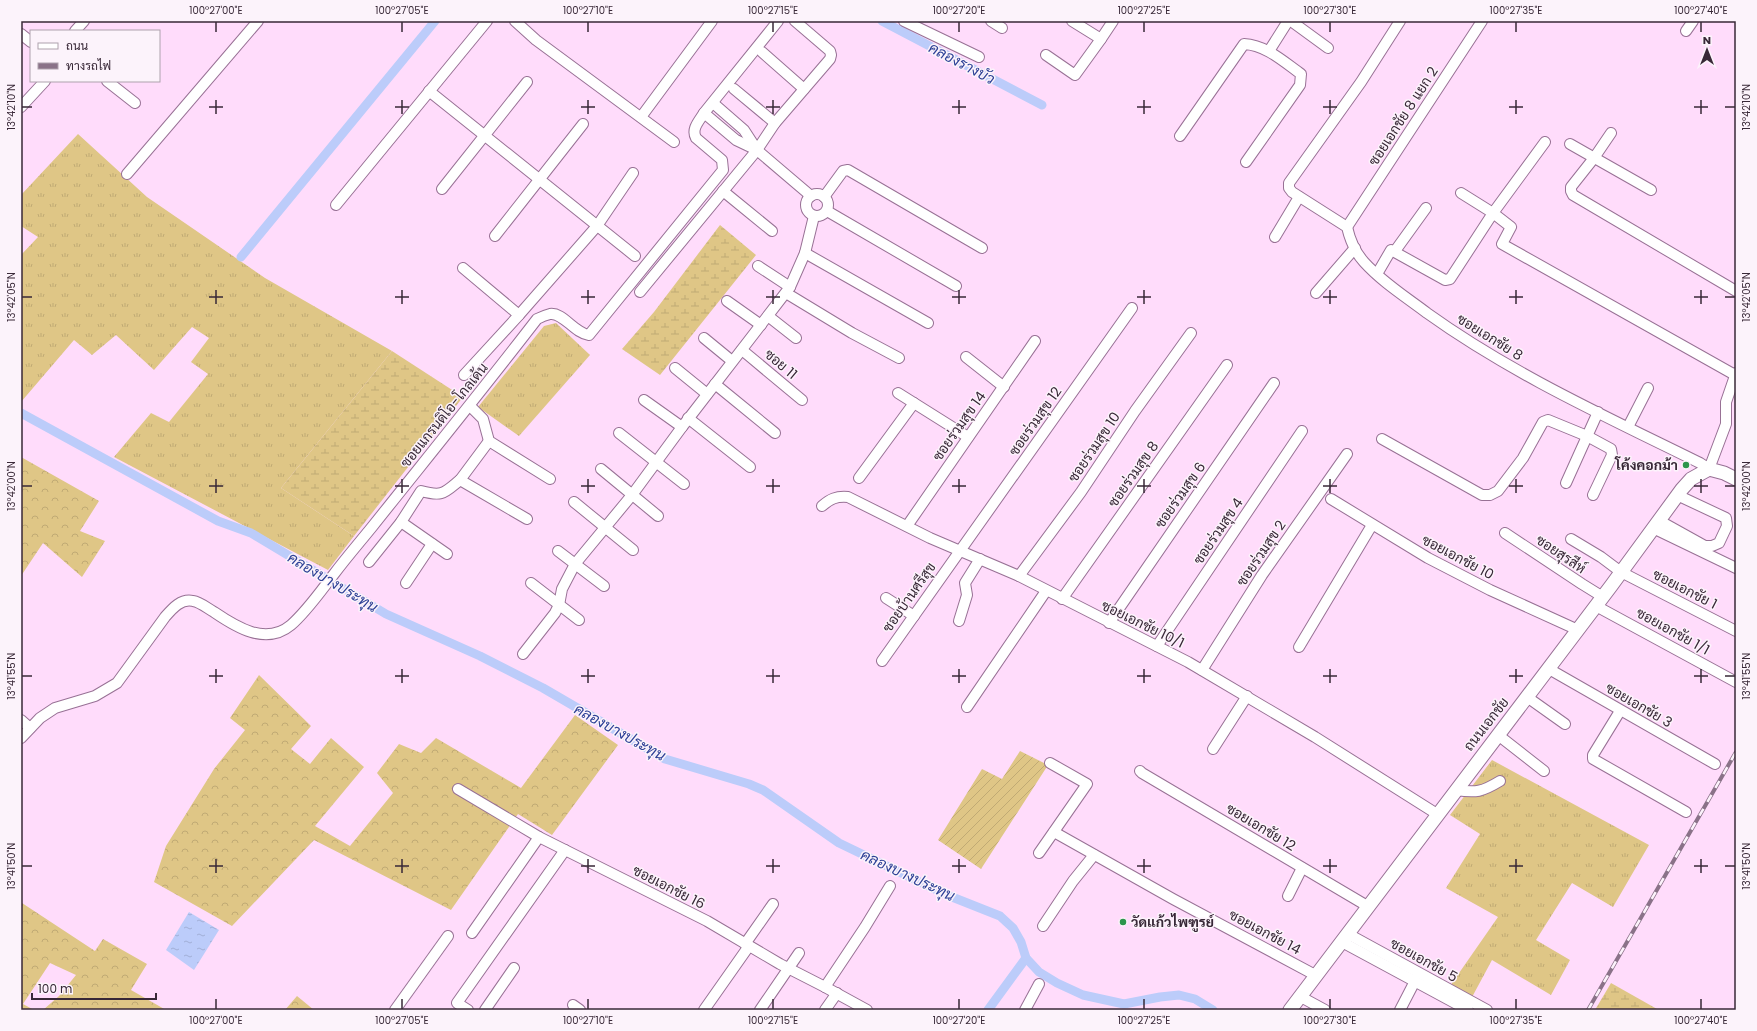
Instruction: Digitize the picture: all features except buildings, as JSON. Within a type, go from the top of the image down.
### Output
[{"type":"main road","points":[[1709,470],[1724,473],[1736,479]]},
{"type":"main road","name":"ถนนเอกชัย","points":[[1290,1010],[1369,907],[1437,814],[1549,669],[1677,495],[1691,479],[1709,470]]},
{"type":"street","points":[[76,30],[84,21]]},
{"type":"street","points":[[128,174],[258,21]]},
{"type":"street","points":[[336,205],[487,21]]},
{"type":"street","points":[[515,21],[536,40],[674,142]]},
{"type":"street","points":[[641,117],[712,21]]},
{"type":"street","name":"ซอยแกรนดิโอ-โกลเด้น","points":[[21,738],[40,718],[55,708],[95,696],[117,683],[165,617],[174,607],[184,602],[192,600],[203,605],[250,633],[272,634],[281,631],[290,625],[319,594],[470,406],[537,319],[551,314],[560,316],[582,334],[589,335],[723,170],[722,160],[695,136],[694,129],[704,113],[778,21]]},
{"type":"street","points":[[640,292],[757,150],[775,123],[830,58],[830,51],[795,21]]},
{"type":"street","points":[[904,21],[979,57]]},
{"type":"street","points":[[992,21],[1002,28]]},
{"type":"street","points":[[1072,21],[1100,39]]},
{"type":"street","points":[[1046,55],[1075,74],[1113,21]]},
{"type":"street","points":[[1347,227],[1292,192],[1289,188],[1289,183],[1361,82],[1400,21]]},
{"type":"street","name":"ซอยเอกชัย 8 แยก 2","points":[[1347,227],[1482,21]]},
{"type":"street","points":[[1686,31],[1693,21]]},
{"type":"street","points":[[1269,51],[1287,22],[1328,48]]},
{"type":"street","points":[[21,34],[30,41]]},
{"type":"street","points":[[1180,136],[1244,44],[1252,44],[1269,51],[1301,74],[1300,85],[1246,162]]},
{"type":"street","points":[[762,52],[804,89]]},
{"type":"street","points":[[21,107],[44,82]]},
{"type":"street","points":[[109,82],[135,104]]},
{"type":"street","points":[[442,189],[527,82]]},
{"type":"street","points":[[734,89],[775,123]]},
{"type":"street","points":[[428,92],[635,256]]},
{"type":"street","points":[[713,103],[744,130],[757,150]]},
{"type":"street","points":[[704,113],[736,140],[757,150],[811,196]]},
{"type":"street","points":[[495,236],[583,124]]},
{"type":"street","points":[[1611,133],[1594,158],[1571,187],[1573,195],[1736,291]]},
{"type":"street","points":[[1377,274],[1390,250],[1395,251],[1448,280],[1450,279],[1493,213],[1546,142]]},
{"type":"street","points":[[1570,144],[1651,190]]},
{"type":"street","points":[[824,197],[843,171],[848,170],[982,248]]},
{"type":"street","points":[[464,375],[519,316],[597,226],[633,173]]},
{"type":"street","points":[[723,191],[772,231]]},
{"type":"street","points":[[1460,193],[1510,225],[1510,228],[1502,242],[1503,246],[1736,374],[1726,424],[1709,470]]},
{"type":"street","points":[[820,194],[828,202],[827,211],[823,215],[814,216],[809,213],[806,206],[807,200],[811,196],[820,194]]},
{"type":"street","points":[[1275,237],[1299,197]]},
{"type":"street","points":[[1395,251],[1426,208]]},
{"type":"street","points":[[827,211],[956,286]]},
{"type":"street","points":[[523,654],[555,613],[559,604],[562,589],[575,564],[632,495],[688,418],[788,290],[804,253],[814,216]]},
{"type":"street","name":"ซอยเอกชัย 8","points":[[1347,227],[1350,238],[1364,262],[1394,289],[1464,339],[1534,380],[1700,463],[1709,470]]},
{"type":"street","points":[[1316,293],[1355,248]]},
{"type":"street","points":[[804,253],[928,323]]},
{"type":"street","points":[[758,266],[788,290],[852,333],[899,358]]},
{"type":"street","points":[[463,268],[519,316]]},
{"type":"street","points":[[727,301],[761,325]]},
{"type":"street","name":"ซอยร่วมสุข 12","points":[[960,550],[1132,308]]},
{"type":"street","points":[[768,316],[796,338]]},
{"type":"street","name":"ซอยร่วมสุข 10","points":[[1019,576],[1081,492],[1135,411],[1191,332]]},
{"type":"street","points":[[704,338],[732,361]]},
{"type":"street","name":"ซอยร่วมสุข 14","points":[[907,526],[1035,341]]},
{"type":"street","name":"ซอย 11","points":[[742,350],[802,400]]},
{"type":"street","points":[[966,357],[1004,387]]},
{"type":"street","name":"ซอยร่วมสุข 8","points":[[1062,599],[1227,364]]},
{"type":"street","points":[[674,368],[707,394]]},
{"type":"street","name":"ซอยร่วมสุข 6","points":[[1108,623],[1274,383]]},
{"type":"street","points":[[715,384],[775,433]]},
{"type":"street","points":[[1628,427],[1648,388]]},
{"type":"street","points":[[898,394],[968,437]]},
{"type":"street","points":[[644,400],[682,427]]},
{"type":"street","points":[[859,478],[914,404]]},
{"type":"street","points":[[470,406],[482,419],[490,440],[550,480]]},
{"type":"street","points":[[1566,483],[1598,412]]},
{"type":"street","points":[[688,418],[750,467]]},
{"type":"street","points":[[1382,439],[1482,495],[1490,495],[1498,491],[1523,458],[1545,420],[1548,420],[1609,446],[1611,449],[1612,455],[1593,495]]},
{"type":"street","name":"ซอยร่วมสุข 4","points":[[1157,646],[1302,431]]},
{"type":"street","points":[[618,433],[684,484]]},
{"type":"street","points":[[369,562],[401,522],[422,491],[436,495],[445,492],[460,480],[490,440]]},
{"type":"street","name":"ซอยร่วมสุข 2","points":[[1202,670],[1262,575],[1347,454]]},
{"type":"street","points":[[600,470],[658,516]]},
{"type":"street","points":[[460,480],[527,519]]},
{"type":"street","points":[[1677,495],[1736,523]]},
{"type":"street","name":"ซอยเอกชัย 10/1","points":[[822,506],[836,497],[848,497],[930,538],[1019,576],[1202,670],[1383,779],[1437,814]]},
{"type":"street","name":"ซอยเอกชัย 10","points":[[1331,499],[1428,558],[1490,590],[1578,630]]},
{"type":"street","points":[[574,502],[633,550]]},
{"type":"street","points":[[1657,524],[1704,546],[1712,546],[1719,543],[1727,526],[1726,518]]},
{"type":"street","points":[[401,522],[447,554]]},
{"type":"street","points":[[1657,524],[1736,568]]},
{"type":"street","points":[[1299,647],[1372,525]]},
{"type":"street","name":"ซอยสุรสีห์","points":[[1505,533],[1582,584],[1600,601]]},
{"type":"street","name":"ซอยเอกชัย 1","points":[[1571,540],[1601,557],[1621,572],[1736,631]]},
{"type":"street","points":[[406,583],[432,544]]},
{"type":"street","name":"ซอยบ้านศรีสุข","points":[[882,661],[960,550]]},
{"type":"street","points":[[558,552],[604,586]]},
{"type":"street","points":[[959,621],[967,594],[965,583],[980,559]]},
{"type":"street","points":[[531,583],[579,620]]},
{"type":"street","points":[[967,707],[1046,591]]},
{"type":"street","points":[[886,598],[914,616]]},
{"type":"street","name":"ซอยเอกชัย 1/1","points":[[1600,601],[1736,682]]},
{"type":"street","name":"ซอยเอกชัย 3","points":[[1549,669],[1715,764]]},
{"type":"street","points":[[1213,749],[1247,696]]},
{"type":"street","points":[[1527,697],[1565,724]]},
{"type":"street","points":[[1620,711],[1593,755],[1593,759],[1686,812]]},
{"type":"street","points":[[21,720],[30,728]]},
{"type":"street","points":[[1498,735],[1544,771]]},
{"type":"street","points":[[1039,853],[1087,784],[1050,763]]},
{"type":"street","name":"ซอยเอกชัย 12","points":[[1140,771],[1369,907]]},
{"type":"street","points":[[1456,790],[1474,793],[1485,790],[1500,781]]},
{"type":"street","name":"ซอยเอกชัย 16","points":[[458,789],[539,837],[707,921],[788,968],[867,1010]]},
{"type":"street","name":"ซอยเอกชัย 14","points":[[1054,832],[1317,976]]},
{"type":"street","points":[[472,933],[539,837]]},
{"type":"street","points":[[468,1010],[457,1003],[565,850]]},
{"type":"street","points":[[1043,926],[1073,881],[1094,855]]},
{"type":"street","points":[[1288,896],[1302,868]]},
{"type":"street","points":[[825,987],[890,886]]},
{"type":"street","points":[[704,1010],[773,904]]},
{"type":"street","points":[[395,1010],[448,936]]},
{"type":"street","points":[[1345,938],[1415,981],[1468,1010]]},
{"type":"street","name":"ซอยเอกชัย 5","points":[[1345,938],[1487,1010]]},
{"type":"street","points":[[760,1010],[799,953]]},
{"type":"street","points":[[485,1010],[514,968]]},
{"type":"street","points":[[1400,1010],[1415,981]]},
{"type":"street","points":[[1025,1010],[1040,984]]},
{"type":"street","points":[[825,1010],[837,993]]},
{"type":"street","points":[[1301,997],[1325,1010]]},
{"type":"green space","points":[[78,134],[147,197],[265,278],[392,351],[281,488],[354,536],[328,570],[114,457],[151,413],[169,422],[208,374],[191,362],[209,338],[192,327],[154,370],[116,335],[92,355],[74,340],[21,402],[21,255],[38,237],[21,226],[21,195]]},
{"type":"green space","points":[[720,225],[756,255],[660,375],[622,349],[654,312]]},
{"type":"green space","points":[[556,323],[590,355],[519,436],[478,407],[544,326]]},
{"type":"green space","points":[[392,351],[463,397],[354,536],[281,488]]},
{"type":"green space","points":[[21,457],[99,501],[80,531],[105,541],[82,577],[43,543],[21,576]]},
{"type":"green space","points":[[259,675],[311,726],[291,749],[310,764],[331,738],[364,767],[315,826],[350,846],[393,793],[377,773],[399,744],[421,753],[436,738],[521,788],[575,715],[618,745],[552,835],[518,814],[451,910],[314,840],[232,926],[154,882],[166,846],[214,769],[245,730],[230,718]]},
{"type":"green space","points":[[1020,751],[1048,765],[981,869],[938,840],[982,769],[1002,779]]},
{"type":"green space","points":[[1492,760],[1649,845],[1613,907],[1572,883],[1536,940],[1570,960],[1551,995],[1492,960],[1471,999],[1450,986],[1498,917],[1446,888],[1480,834],[1450,815]]},
{"type":"green space","points":[[22,903],[95,951],[103,939],[147,964],[131,990],[166,1010],[43,1010],[59,996],[76,975],[50,963],[23,1004],[34,1010],[21,1010]]},
{"type":"green space","points":[[1611,983],[1657,1009],[1595,1010]]},
{"type":"green space","points":[[297,996],[314,1010],[285,1010]]},
{"type":"water","points":[[189,912],[219,930],[194,970],[166,950]]},
{"type":"waterway","points":[[241,257],[435,21]]},
{"type":"waterway","name":"คลองรางบัว","points":[[882,21],[1042,105]]},
{"type":"waterway","name":"คลองบางประทุน","points":[[21,413],[218,521],[251,533],[386,614],[480,656],[543,688],[665,759],[749,784],[763,790],[839,843],[947,895],[1000,916],[1013,928],[1021,942],[1026,958],[1039,972],[1057,983],[1083,995],[1124,1004],[1179,995],[1195,999],[1213,1010]]},
{"type":"waterway","points":[[988,1010],[1026,958]]},
{"type":"railway","points":[[1588,1010],[1736,752]]},
{"type":"place","name":"โค้งคอกม้า","points":[[1686,465]]},
{"type":"place","name":"วัดแก้วไพฑูรย์","points":[[1123,922]]}]
